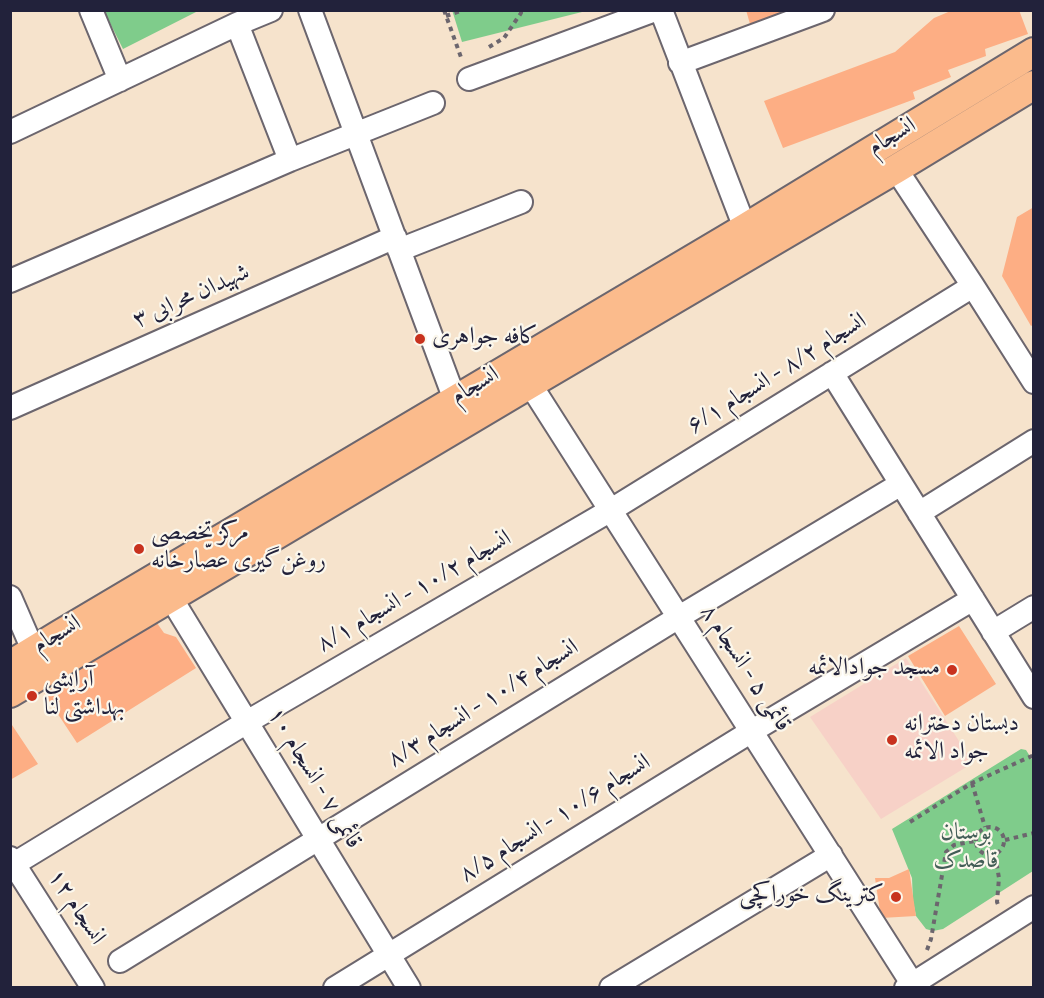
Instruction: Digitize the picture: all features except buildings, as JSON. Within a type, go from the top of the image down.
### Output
[{"type":"main road","name":"انسجام","points":[[10,693],[29,663],[455,400],[745,228],[1034,52]]},
{"type":"main road","name":"انسجام","points":[[29,663],[171,598],[896,170],[1034,85]]},
{"type":"street","points":[[91,10],[120,80]]},
{"type":"street","points":[[10,132],[271,10]]},
{"type":"street","points":[[310,10],[455,400]]},
{"type":"street","points":[[469,79],[655,10]]},
{"type":"street","points":[[661,10],[745,228]]},
{"type":"street","points":[[680,63],[823,10]]},
{"type":"street","points":[[237,24],[290,160]]},
{"type":"street","points":[[10,281],[290,160],[433,103]]},
{"type":"street","points":[[896,170],[1034,382]]},
{"type":"street","name":"شهیدان محرابی ۳","points":[[10,408],[397,243],[521,202]]},
{"type":"street","name":"انسجام ۸/۲ - انسجام ۶/۱","points":[[611,510],[973,286]]},
{"type":"street","points":[[832,373],[1034,697]]},
{"type":"street","name":"قائمی ۵ - انسجام ۸","points":[[530,384],[912,986]]},
{"type":"street","points":[[919,513],[1034,441]]},
{"type":"street","name":"انسجام ۱۰/۴ - انسجام ۸/۳","points":[[120,961],[679,617],[901,484]]},
{"type":"street","name":"انسجام ۱۰/۲ - انسجام ۸/۱","points":[[12,861],[611,510]]},
{"type":"street","points":[[10,597],[29,663]]},
{"type":"street","name":"قائمی ۷ - انسجام ۱۰","points":[[171,598],[409,987]]},
{"type":"street","name":"انسجام ۱۰/۶ - انسجام ۸/۵","points":[[335,987],[972,599]]},
{"type":"street","points":[[993,632],[1034,607]]},
{"type":"street","points":[[611,987],[831,855]]},
{"type":"street","name":"انسجام ۱۲","points":[[12,861],[19,892],[93,987]]},
{"type":"street","points":[[912,986],[1034,907]]},
{"type":"path","points":[[446,16],[463,10]]},
{"type":"path","points":[[469,79],[485,50],[504,38],[521,10]]},
{"type":"path","points":[[910,822],[972,783],[1034,754]]},
{"type":"path","points":[[972,783],[985,827]]},
{"type":"path","points":[[994,826],[1002,832],[1005,840],[1002,849],[995,855],[985,855],[978,850],[975,841],[977,832],[985,827],[994,826]]},
{"type":"path","points":[[1005,840],[1034,833]]},
{"type":"path","points":[[912,986],[931,939],[946,852],[954,845],[975,841]]},
{"type":"path","points":[[995,855],[999,878],[997,902],[1004,926]]},
{"type":"shaded area","name":"دبستان دخترانه جواد الائمه","points":[[906,658],[973,763],[881,819],[810,717]]},
{"type":"green space","points":[[452,10],[586,10],[586,11],[462,42]]},
{"type":"green space","points":[[104,11],[198,11],[123,49]]},
{"type":"green space","name":"بوستان قاصدک","points":[[1021,749],[1026,750],[1033,761],[1033,871],[943,929],[933,931],[926,929],[916,916],[912,878],[892,829]]},
{"type":"place","name":"کافه جواهری","points":[[420,339]]},
{"type":"place","name":"مرکز تخصصی روغن‌گیری عصّارخانه","points":[[139,549]]},
{"type":"place","name":"مسجد جوادالائمه","points":[[952,670]]},
{"type":"place","name":"آرایشی بهداشتی لنا","points":[[32,696]]},
{"type":"place","name":"دبستان دخترانه جواد الائمه","points":[[892,740]]},
{"type":"place","name":"کترینگ خوراکچی","points":[[896,897]]}]
